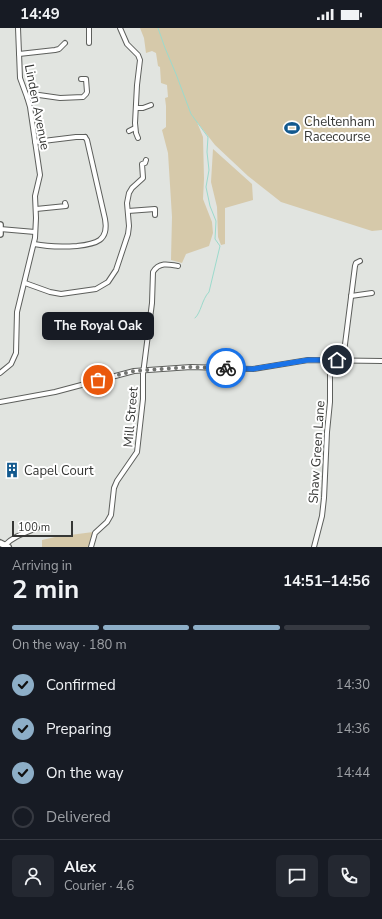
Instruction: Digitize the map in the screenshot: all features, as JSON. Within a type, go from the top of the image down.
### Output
[{"type":"main road","points":[[0,225],[0,234]]},
{"type":"street","name":"Linden Avenue","points":[[0,373],[11,364],[16,353],[17,316],[36,232],[35,193],[40,175],[27,97],[20,78],[18,28]]},
{"type":"street","points":[[89,28],[89,43]]},
{"type":"street","points":[[120,28],[127,44],[138,55],[140,60],[135,128],[138,138]]},
{"type":"street","points":[[19,54],[55,50],[59,49],[64,43]]},
{"type":"street","points":[[27,97],[35,95],[60,98],[83,97],[87,92],[86,79],[81,79]]},
{"type":"street","points":[[136,108],[143,108],[151,105]]},
{"type":"street","points":[[129,131],[135,128]]},
{"type":"street","points":[[85,137],[89,133]]},
{"type":"street","points":[[35,142],[76,136],[85,137]]},
{"type":"street","points":[[34,244],[59,247],[90,244],[98,241],[104,234],[106,228],[105,219],[87,140],[85,137]]},
{"type":"street","points":[[137,164],[145,163],[146,160]]},
{"type":"street","points":[[25,283],[50,292],[61,294],[96,289],[105,284],[114,273],[123,251],[129,230],[129,193],[132,188],[145,178],[142,164]]},
{"type":"street","points":[[36,209],[66,206]]},
{"type":"street","points":[[128,212],[155,207],[155,215]]},
{"type":"street","points":[[0,229],[36,232]]},
{"type":"street","points":[[343,360],[354,266],[360,261]]},
{"type":"street","name":"Mill Street","points":[[91,547],[95,533],[107,522],[111,515],[114,488],[117,481],[137,452],[143,399],[144,370],[152,303],[153,272],[162,264],[178,266]]},
{"type":"street","points":[[351,296],[372,293]]},
{"type":"street","points":[[0,402],[55,392],[130,372],[144,370],[191,367],[253,369],[308,360],[382,361]]},
{"type":"street","points":[[324,360],[330,368],[337,362],[337,360]]},
{"type":"street","name":"Shaw Green Lane","points":[[314,547],[322,516],[324,498],[330,402],[330,368]]},
{"type":"street","points":[[4,545],[20,534],[36,528]]},
{"type":"shaded area","name":"Cheltenham Racecourse","points":[[140,28],[382,28],[382,230],[372,231],[281,202],[248,176],[215,145],[197,122],[203,137],[203,199],[212,222],[213,233],[209,246],[186,254],[182,263],[171,260],[172,217],[168,153],[162,130],[166,127],[165,98],[168,97],[167,85],[161,83],[160,67],[158,66],[156,53],[152,51],[146,53],[144,38]]},
{"type":"shaded area","points":[[213,149],[252,184],[253,200],[225,208],[225,244],[221,245],[218,237],[217,207],[211,182]]},
{"type":"shaded area","points":[[93,532],[88,547],[42,547],[42,540]]},
{"type":"waterway","points":[[158,28],[191,114],[208,137],[207,152],[209,170],[206,187],[210,206],[216,221],[215,239],[220,246],[209,292],[195,318]]},
{"type":"way so far","points":[[98,380],[134,371],[191,367],[226,368]]},
{"type":"place","name":"Cheltenham Racecourse","points":[[292,128]]},
{"type":"place","name":"The Royal Oak","points":[[98,380]]},
{"type":"place","name":"Capel Court","points":[[12,470]]},
{"type":"route","points":[[226,368],[253,369],[308,360],[337,360]]}]
